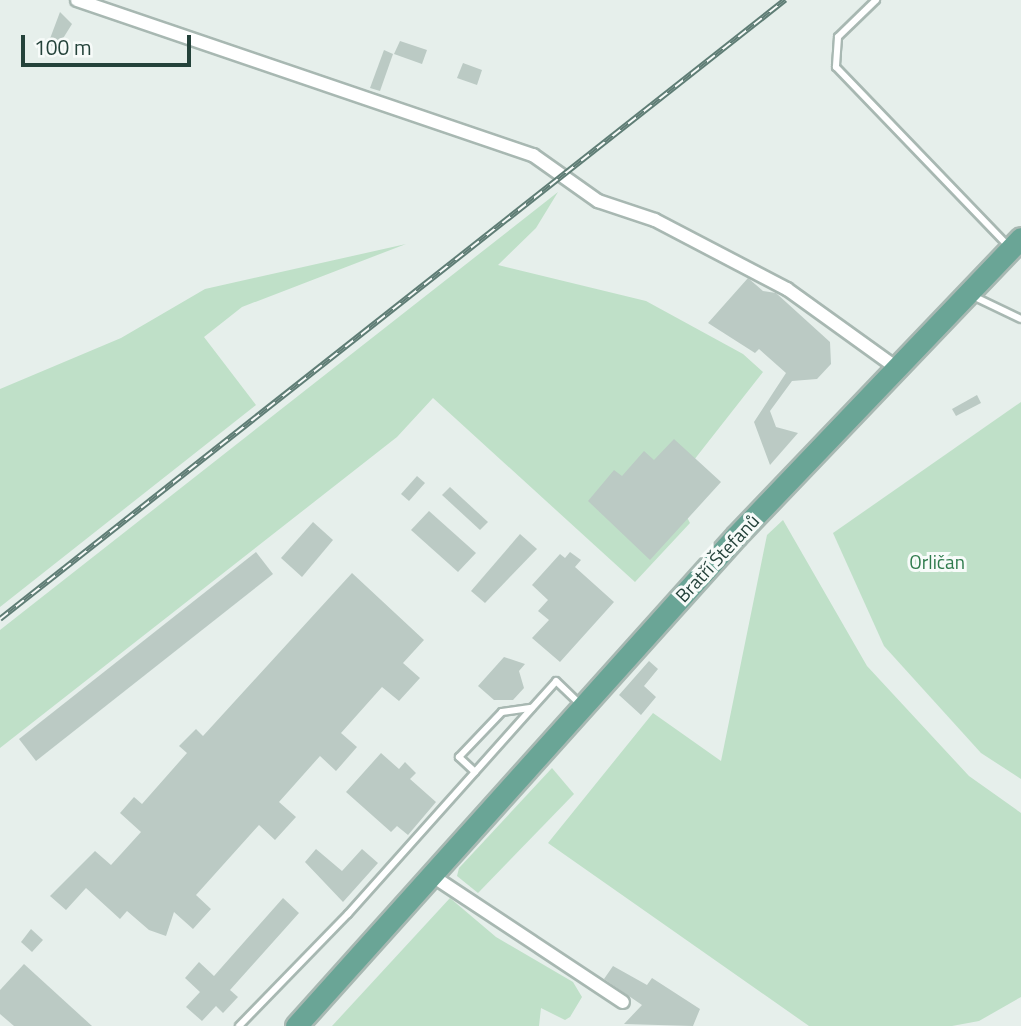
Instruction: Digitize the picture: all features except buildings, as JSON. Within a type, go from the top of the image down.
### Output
[{"type":"main road","name":"Bratří Štefanů","points":[[296,1026],[582,706],[1016,244]]},
{"type":"street","points":[[77,0],[533,156],[598,201],[655,220],[787,289],[897,368]]},
{"type":"street","points":[[431,875],[623,1002]]},
{"type":"lane","points":[[876,0],[838,37],[836,67],[1016,244]]},
{"type":"lane","points":[[968,294],[1021,319]]},
{"type":"lane","points":[[239,1026],[556,681],[582,706]]},
{"type":"lane","points":[[475,772],[459,757],[502,712],[532,708]]},
{"type":"green space","points":[[558,192],[536,228],[498,265],[646,301],[743,354],[763,372],[672,488],[690,523],[635,582],[433,398],[397,437],[0,748],[0,630]]},
{"type":"green space","points":[[406,244],[242,307],[204,337],[256,405],[0,607],[0,389],[121,338],[205,289]]},
{"type":"green space","name":"Orličan","points":[[1021,402],[1021,779],[981,753],[884,646],[833,533]]},
{"type":"green space","points":[[783,520],[867,666],[969,776],[1021,813],[1021,997],[979,1021],[952,1026],[809,1026],[548,843],[653,713],[721,761],[767,535]]},
{"type":"green space","points":[[552,768],[574,794],[478,893],[457,876],[459,868]]},
{"type":"green space","points":[[450,898],[496,937],[573,982],[582,997],[570,1017],[565,1020],[541,1008],[539,1026],[332,1026]]},
{"type":"railway","points":[[0,619],[785,0]]}]
